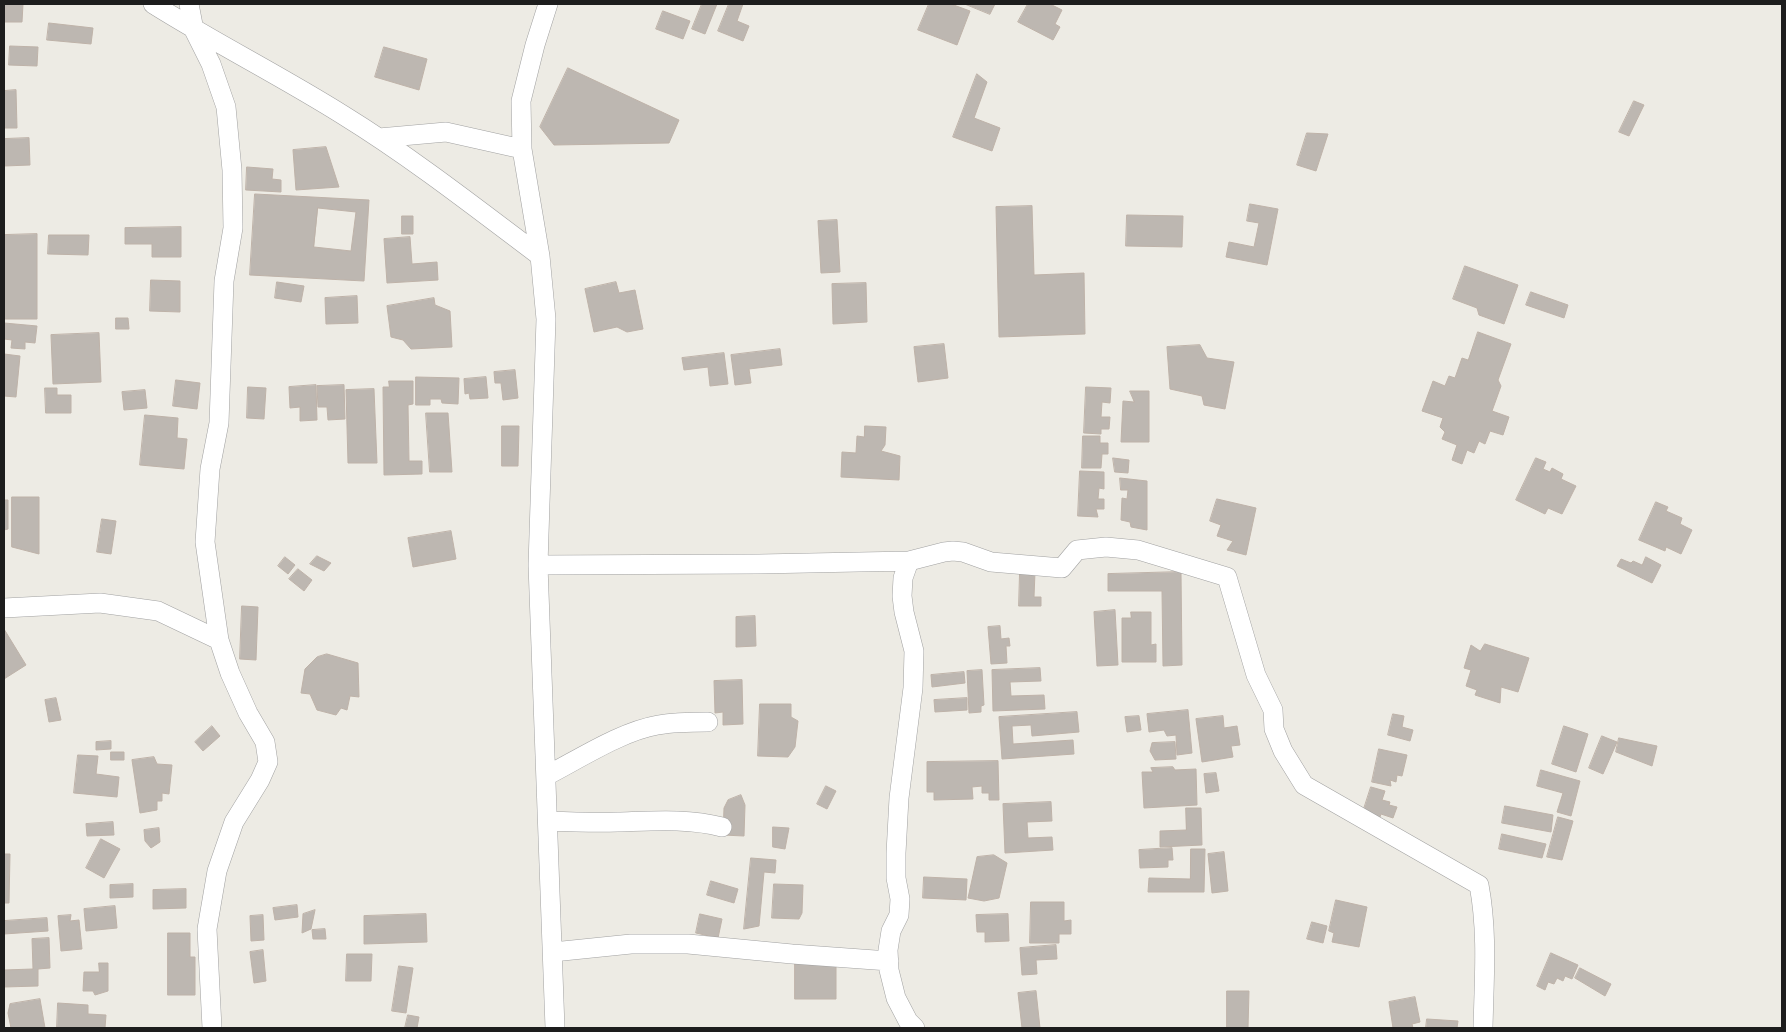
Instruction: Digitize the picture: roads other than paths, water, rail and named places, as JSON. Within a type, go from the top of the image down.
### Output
[{"type":"street","points":[[153,4],[379,138],[540,256]]},
{"type":"street","points":[[189,4],[194,30],[211,64],[226,107],[232,170],[233,228],[224,281],[219,423],[210,469],[205,542],[219,640],[230,673],[248,713],[264,742],[268,762],[260,780],[234,822],[217,871],[207,929],[212,1028]]},
{"type":"street","points":[[548,4],[535,45],[521,101],[522,149],[540,256],[546,319],[538,565],[555,1028]]},
{"type":"street","points":[[379,138],[446,132],[522,149]]},
{"type":"street","points":[[538,565],[909,561],[953,551],[963,552],[998,563],[1062,568],[1077,550],[1106,548],[1138,550],[1226,577],[1256,675],[1273,710],[1274,729],[1283,751],[1304,785],[1479,885],[1483,905],[1485,960],[1483,1028]]},
{"type":"street","points":[[909,561],[903,578],[902,596],[914,651],[913,688],[898,798],[896,878],[900,899],[899,915],[892,931],[888,950],[889,970],[896,998],[908,1021],[915,1028]]},
{"type":"street","points":[[4,608],[100,603],[158,611],[219,640]]},
{"type":"street","points":[[546,776],[620,739],[656,725],[708,722]]},
{"type":"street","points":[[548,821],[677,821],[704,822],[722,827]]},
{"type":"street","points":[[553,952],[631,944],[688,944],[889,961]]}]
